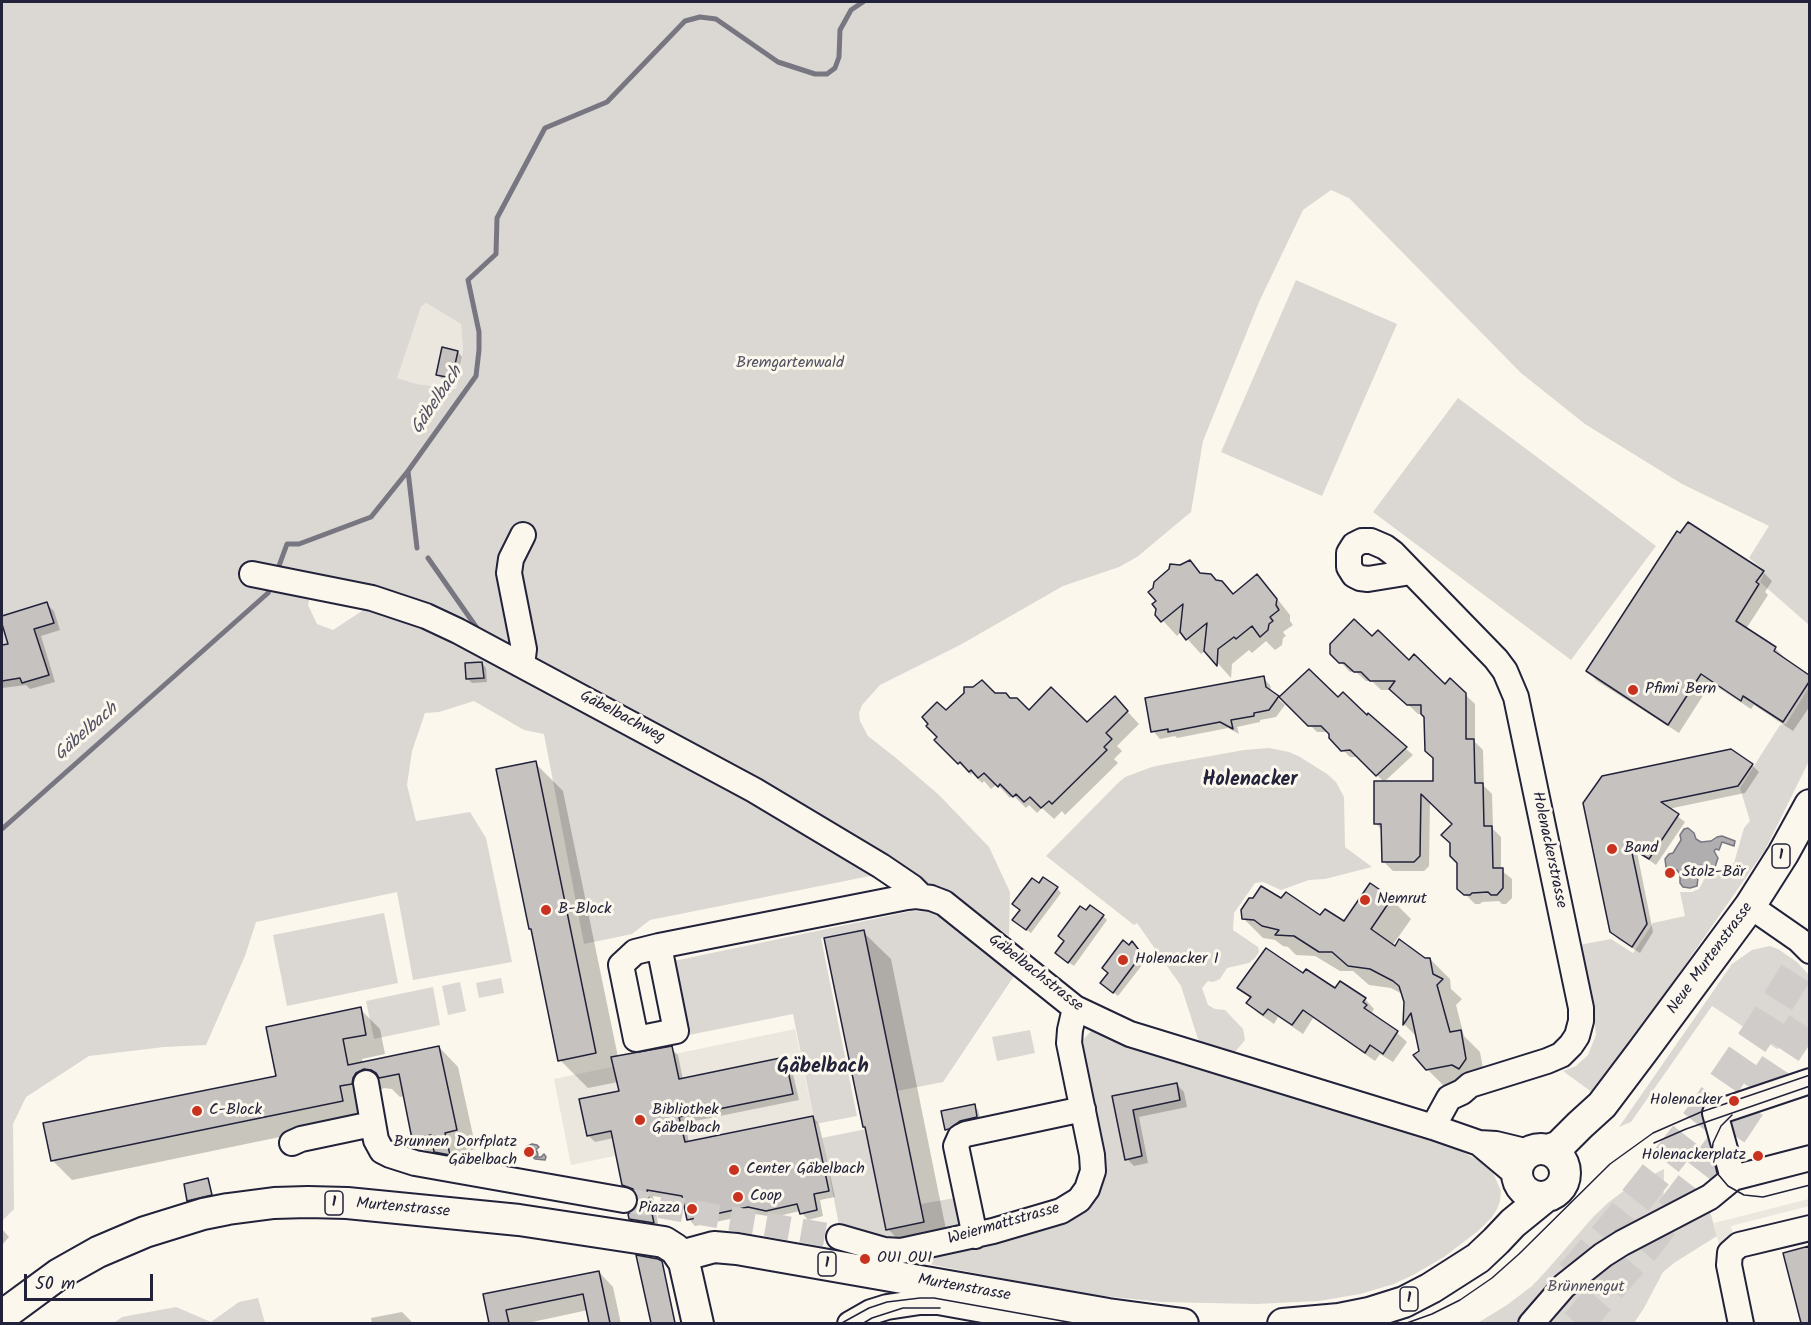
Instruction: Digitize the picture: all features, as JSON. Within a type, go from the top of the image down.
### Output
[{"type":"main road","name":"Neue Murtenstrasse","points":[[1535,1166],[1592,1133],[1602,1105],[1750,906],[1783,854],[1809,805]]},
{"type":"main road","name":"Neue Murtenstrasse","points":[[1513,1223],[1545,1197],[1558,1191],[1565,1178],[1535,1166]]},
{"type":"main road","name":"1","points":[[1283,1323],[1339,1319],[1369,1313],[1404,1302],[1431,1288],[1478,1258],[1513,1223],[1535,1166]]},
{"type":"main road","name":"Murtenstrasse","points":[[2,1316],[59,1274],[119,1242],[203,1214],[274,1203],[308,1202],[348,1203],[519,1220],[659,1241],[673,1247],[681,1256],[714,1248],[737,1249],[1108,1314],[1183,1323]]},
{"type":"main road","points":[[681,1256],[686,1266],[698,1323]]},
{"type":"street","points":[[522,665],[524,649],[509,573],[511,559],[523,535]]},
{"type":"street","name":"Holenackerstrasse","points":[[1411,572],[1496,659],[1512,685],[1581,1008],[1581,1021],[1577,1036],[1561,1054],[1476,1083],[1449,1098],[1443,1130]]},
{"type":"street","name":"Gäbelbachweg","points":[[252,574],[372,598],[412,611],[458,631],[754,790],[880,866],[912,887],[921,896]]},
{"type":"street","name":"Gäbelbachstrasse","points":[[659,946],[907,897],[931,898],[944,903],[1075,1008],[1130,1034],[1479,1143],[1496,1144],[1535,1166]]},
{"type":"street","points":[[1750,906],[1799,940],[1809,951]]},
{"type":"street","name":"Weiermattstrasse","points":[[839,1237],[884,1250],[897,1251],[975,1236],[1061,1211],[1070,1207],[1084,1194],[1093,1172],[1069,1043],[1075,1008]]},
{"type":"street","points":[[1733,1178],[1715,1113],[1809,1081]]},
{"type":"street","points":[[366,1083],[377,1144],[382,1151],[396,1158],[624,1200]]},
{"type":"street","points":[[975,1236],[957,1146],[960,1137],[1083,1109]]},
{"type":"street","points":[[292,1143],[301,1139],[372,1124]]},
{"type":"street","points":[[1531,1323],[1564,1286],[1603,1255],[1710,1197],[1733,1178],[1809,1158]]},
{"type":"street","points":[[1741,1323],[1729,1265],[1730,1253],[1739,1245],[1809,1228]]},
{"type":"street","points":[[938,1302],[973,1291]]},
{"type":"street","points":[[850,1323],[887,1307],[938,1302],[1061,1323]]},
{"type":"shaded area","points":[[426,303],[461,324],[463,351],[456,389],[417,384],[396,378],[421,307]]},
{"type":"shaded area","points":[[1688,828],[1701,842],[1722,836],[1735,841],[1734,846],[1722,842],[1719,850],[1714,851],[1718,858],[1715,867],[1707,870],[1701,865],[1696,875],[1697,886],[1690,888],[1683,887],[1680,883],[1680,874],[1677,870],[1666,867],[1665,859],[1673,853],[1681,840],[1680,835],[1684,829]]},
{"type":"shaded area","points":[[795,1029],[813,1115],[571,1165],[554,1079]]},
{"type":"shaded area","name":"Brunnen Dorfplatz Gäbelbach","points":[[532,1144],[539,1147],[532,1153],[537,1151],[536,1157],[544,1154],[545,1160],[535,1159],[526,1155],[526,1147]]},
{"type":"shaded area","points":[[1809,1199],[1809,1206],[1731,1226],[1756,1323],[1747,1323],[1724,1268],[1714,1223]]},
{"type":"green space","name":"Bremgartenwald","points":[[2,2],[1809,2],[1809,625],[1760,582],[1765,571],[1749,558],[1769,526],[1682,484],[1585,424],[1521,373],[1349,198],[1331,190],[1303,210],[1259,302],[1203,441],[1191,512],[1137,557],[1119,567],[1063,586],[960,645],[880,685],[862,705],[859,713],[860,721],[868,736],[939,795],[989,847],[1010,892],[1009,936],[942,887],[910,878],[760,786],[481,632],[443,613],[399,597],[374,589],[315,577],[308,605],[317,624],[333,630],[368,607],[421,624],[496,659],[497,665],[509,672],[520,671],[726,781],[875,869],[875,875],[650,920],[632,934],[584,944],[544,734],[524,730],[474,701],[439,712],[425,713],[412,751],[407,785],[416,821],[470,812],[486,838],[512,962],[413,980],[397,892],[256,922],[245,956],[206,1045],[164,1047],[89,1056],[26,1097],[13,1124],[14,1209],[2,1221]],"holes":[[[426,303],[461,324],[463,351],[456,389],[417,384],[397,378],[421,307]]]},
{"type":"green space","points":[[1296,280],[1397,324],[1322,496],[1221,452]]},
{"type":"green space","points":[[1458,398],[1656,546],[1571,660],[1373,512]]},
{"type":"green space","points":[[1809,687],[1809,761],[1765,850],[1593,1093],[1563,1071],[1576,1066],[1588,1055],[1596,1035],[1579,945],[1611,939],[1633,953],[1653,923],[1685,916],[1680,892],[1692,892],[1699,889],[1707,874],[1734,863],[1744,828],[1750,821],[1740,788],[1780,725],[1786,724]]},
{"type":"green space","points":[[1269,748],[1300,757],[1336,782],[1344,797],[1345,847],[1372,867],[1325,879],[1309,880],[1281,890],[1263,882],[1255,883],[1234,913],[1233,930],[1258,947],[1259,952],[1249,963],[1227,968],[1220,979],[1213,982],[1208,981],[1202,988],[1208,1005],[1215,1009],[1225,1010],[1243,1029],[1245,1040],[1235,1052],[1201,1042],[1198,1039],[1181,986],[1137,923],[1134,925],[1046,856],[1125,777],[1166,764],[1244,750]]},
{"type":"green space","points":[[912,911],[932,912],[943,918],[1014,976],[943,1082],[897,1091],[863,930],[821,938],[857,1116],[815,1124],[793,1014],[684,1036],[669,962]]},
{"type":"green space","points":[[384,913],[398,983],[287,1006],[273,935]]},
{"type":"green space","points":[[1770,946],[1797,962],[1809,975],[1809,1037],[1777,1049],[1712,1006],[1631,1122],[1619,1127],[1732,964],[1752,950]]},
{"type":"green space","points":[[501,978],[504,993],[479,998],[476,983]]},
{"type":"green space","points":[[460,982],[466,1011],[448,1015],[442,986]]},
{"type":"green space","points":[[433,987],[440,1025],[374,1039],[366,1001]]},
{"type":"green space","points":[[1030,1030],[1035,1053],[997,1061],[992,1037]]},
{"type":"green space","points":[[1091,1031],[1442,1141],[1487,1165],[1501,1191],[1497,1209],[1478,1231],[1444,1257],[1413,1275],[1394,1284],[1360,1294],[1319,1301],[1256,1304],[1161,1302],[1085,1294],[907,1260],[1063,1219],[1099,1140],[1096,1111],[1083,1048],[1083,1040]]},
{"type":"green space","points":[[866,1129],[887,1230],[924,1222],[920,1204],[955,1198],[959,1222],[956,1227],[899,1239],[839,1225],[822,1138]]},
{"type":"green space","name":"Brünnengut","points":[[1664,1169],[1663,1227],[1708,1204],[1717,1236],[1663,1272],[1634,1323],[1476,1324],[1532,1286],[1609,1202],[1629,1187]]},
{"type":"green space","points":[[258,1298],[265,1323],[114,1323],[122,1317],[176,1307],[211,1322],[239,1302]]},
{"type":"building","points":[[442,347],[458,351],[452,378],[436,375]]},
{"type":"building","points":[[1688,522],[1764,571],[1756,582],[1759,584],[1736,621],[1776,647],[1774,651],[1809,675],[1809,682],[1783,722],[1743,696],[1741,701],[1701,674],[1668,725],[1586,671],[1677,531],[1680,533]]},
{"type":"building","points":[[1190,560],[1200,573],[1211,574],[1216,580],[1222,581],[1233,594],[1257,574],[1277,599],[1276,605],[1279,610],[1270,617],[1273,621],[1269,624],[1268,630],[1260,637],[1252,626],[1236,639],[1234,637],[1218,649],[1217,666],[1204,651],[1207,623],[1186,640],[1180,632],[1183,604],[1161,622],[1155,615],[1156,609],[1152,604],[1156,601],[1148,592],[1153,588],[1154,582],[1169,569],[1170,564],[1180,565]]},
{"type":"building","points":[[47,602],[54,623],[34,629],[49,675],[22,683],[20,678],[2,681],[2,645],[8,644],[2,616]]},
{"type":"building","points":[[1354,619],[1372,636],[1378,630],[1409,660],[1414,654],[1445,684],[1450,678],[1466,693],[1466,739],[1474,739],[1475,783],[1483,783],[1484,826],[1492,826],[1493,868],[1503,868],[1503,888],[1497,895],[1491,895],[1488,892],[1464,895],[1457,889],[1457,863],[1450,856],[1450,843],[1441,835],[1452,824],[1421,794],[1420,856],[1414,862],[1382,862],[1381,824],[1374,824],[1374,781],[1433,781],[1433,758],[1425,751],[1424,717],[1421,714],[1421,705],[1407,705],[1389,689],[1395,681],[1370,681],[1361,672],[1354,672],[1344,663],[1339,663],[1330,654],[1330,644]]},
{"type":"building","points":[[482,662],[484,678],[466,679],[465,663]]},
{"type":"building","points":[[1309,669],[1338,697],[1343,692],[1367,715],[1368,713],[1407,747],[1376,776],[1350,750],[1341,751],[1321,726],[1308,726],[1279,697]]},
{"type":"building","points":[[1264,676],[1266,687],[1279,696],[1269,710],[1254,713],[1254,716],[1231,720],[1233,729],[1220,722],[1168,732],[1168,729],[1151,732],[1145,698]]},
{"type":"building","points":[[982,680],[995,693],[1006,693],[1010,698],[1017,698],[1029,710],[1051,687],[1087,722],[1115,696],[1128,711],[1106,733],[1112,739],[1104,747],[1107,750],[1052,804],[1049,801],[1041,808],[1030,797],[1024,802],[1016,794],[1013,797],[1000,784],[998,787],[984,773],[978,778],[971,770],[969,772],[934,740],[937,737],[926,726],[928,724],[922,717],[937,702],[946,710],[964,693],[964,687],[973,687]]},
{"type":"building","name":"Band","points":[[1731,749],[1753,764],[1738,786],[1661,802],[1679,814],[1649,859],[1631,848],[1647,924],[1632,947],[1610,932],[1583,803],[1602,776]]},
{"type":"building","name":"B-Block","points":[[536,761],[596,1053],[558,1061],[496,769]]},
{"type":"building","points":[[1043,877],[1058,887],[1026,930],[1012,920],[1020,910],[1012,904],[1032,878],[1039,883]]},
{"type":"building","points":[[1370,883],[1392,898],[1371,929],[1395,946],[1399,939],[1425,958],[1430,958],[1433,974],[1443,979],[1437,985],[1450,1032],[1461,1030],[1466,1059],[1459,1069],[1452,1065],[1426,1070],[1413,1055],[1419,1051],[1411,1013],[1403,1025],[1404,1002],[1399,986],[1393,981],[1370,969],[1348,966],[1332,952],[1319,952],[1294,936],[1275,935],[1279,930],[1262,926],[1254,920],[1242,919],[1241,910],[1261,886],[1281,898],[1286,892],[1320,915],[1325,909],[1344,921]]},
{"type":"building","points":[[1090,905],[1104,915],[1068,963],[1055,953],[1064,941],[1058,936],[1080,906],[1086,910]]},
{"type":"building","points":[[864,930],[924,1222],[886,1230],[824,938]]},
{"type":"building","points":[[1123,940],[1129,945],[1132,941],[1142,954],[1113,993],[1100,983],[1108,973],[1102,968]]},
{"type":"building","points":[[1266,948],[1303,973],[1306,969],[1335,988],[1340,981],[1366,998],[1363,1002],[1367,1005],[1364,1008],[1398,1031],[1383,1054],[1370,1045],[1365,1053],[1303,1010],[1292,1025],[1268,1009],[1263,1015],[1246,1003],[1251,997],[1237,988]]},
{"type":"building","points":[[361,1007],[366,1035],[343,1039],[348,1065],[439,1046],[457,1130],[445,1133],[450,1155],[434,1152],[431,1135],[412,1139],[399,1074],[379,1078],[371,1070],[364,1069],[356,1073],[352,1084],[340,1086],[343,1101],[51,1161],[43,1123],[276,1076],[266,1027]]},
{"type":"building","points":[[672,1046],[679,1079],[785,1057],[793,1094],[679,1117],[685,1142],[813,1116],[829,1191],[814,1194],[817,1210],[800,1214],[797,1204],[766,1211],[748,1207],[687,1220],[682,1196],[647,1190],[654,1223],[629,1219],[628,1214],[635,1209],[638,1196],[633,1189],[622,1185],[611,1131],[587,1136],[579,1099],[619,1091],[611,1057]]},
{"type":"building","points":[[1177,1083],[1180,1100],[1133,1110],[1142,1156],[1125,1160],[1112,1096]]},
{"type":"building","points":[[975,1104],[977,1117],[960,1121],[945,1130],[941,1111]]},
{"type":"building","points":[[208,1178],[212,1195],[187,1201],[184,1184]]},
{"type":"building","points":[[1809,1246],[1809,1323],[1801,1323],[1783,1253]]},
{"type":"building","points":[[636,1255],[662,1261],[675,1323],[651,1323]]},
{"type":"building","points":[[599,1271],[610,1323],[589,1323],[583,1294],[506,1310],[509,1323],[489,1323],[483,1294]]},
{"type":"waterway","name":"Gäbelbach","points":[[276,574],[287,544],[299,544],[371,517],[408,471],[476,376],[479,332],[468,280],[496,254],[497,218],[545,128],[607,102],[685,21],[700,17],[716,19],[778,62],[815,74],[827,74],[835,68],[839,57],[840,30],[851,10],[863,2]]},
{"type":"waterway","points":[[408,471],[417,548]]},
{"type":"waterway","points":[[428,558],[479,631]]},
{"type":"waterway","name":"Gäbelbach","points":[[2,829],[268,593],[271,585]]},
{"type":"tunnel","points":[[1572,1275],[1619,1221],[1701,1117],[1759,1032],[1810,950]]},
{"type":"tunnel","points":[[1577,1324],[1646,1245],[1727,1139],[1810,1014]]},
{"type":"tunnel","points":[[624,1200],[839,1237]]},
{"type":"tram line","points":[[1404,1324],[1432,1314],[1460,1300],[1492,1278],[1610,1164],[1653,1133],[1701,1112],[1810,1075]]},
{"type":"tram line","points":[[1654,1143],[1686,1129],[1810,1086]]},
{"type":"tram line","points":[[1732,1115],[1721,1126],[1713,1143],[1712,1152],[1717,1173],[1728,1186],[1744,1195],[1763,1197],[1810,1185]]},
{"type":"tram line","points":[[840,1324],[869,1308],[887,1302],[920,1298],[934,1298],[1079,1324]]},
{"type":"tram line","points":[[862,1324],[872,1318],[903,1308],[940,1308]]},
{"type":"place","name":"Pfimi Bern","points":[[1633,690]]},
{"type":"place","name":"Band","points":[[1612,849]]},
{"type":"place","name":"Stolz-Bär","points":[[1670,873]]},
{"type":"place","name":"Nemrut","points":[[1365,900]]},
{"type":"place","name":"B-Block","points":[[546,910]]},
{"type":"place","name":"Holenacker I","points":[[1123,960]]},
{"type":"place","name":"Holenacker","points":[[1734,1101]]},
{"type":"place","name":"C-Block","points":[[197,1111]]},
{"type":"place","name":"Bibliothek Gäbelbach","points":[[640,1120]]},
{"type":"place","name":"Brunnen Dorfplatz Gäbelbach","points":[[529,1152]]},
{"type":"place","name":"Holenackerplatz","points":[[1758,1156]]},
{"type":"place","name":"Center Gäbelbach","points":[[734,1170]]},
{"type":"place","name":"Coop","points":[[738,1197]]},
{"type":"place","name":"Piazza","points":[[692,1209]]},
{"type":"place","name":"OUI OUI","points":[[865,1259]]},
{"type":"district","name":"Holenacker","points":[[1250,782]]},
{"type":"district","name":"Gäbelbach","points":[[823,1069]]}]
